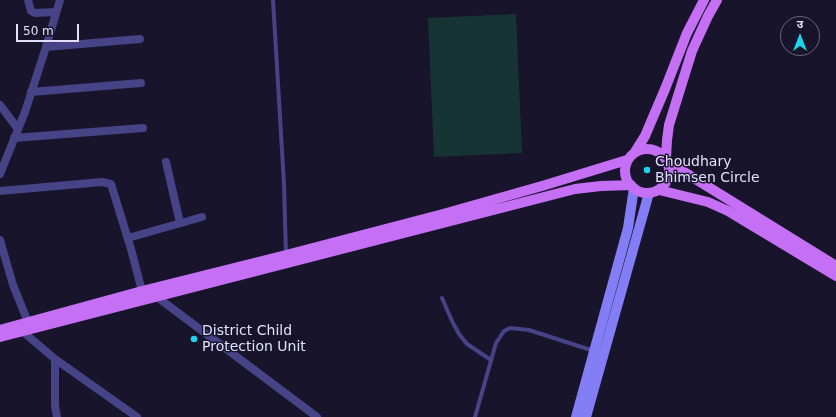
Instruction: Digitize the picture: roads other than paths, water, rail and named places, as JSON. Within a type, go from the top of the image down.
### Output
[{"type":"main road","points":[[0,337],[157,297],[627,160],[635,152],[645,136],[687,33],[704,0]]},
{"type":"main road","points":[[654,191],[664,185],[668,179],[669,168],[667,160],[667,140],[669,125],[692,51],[717,0]]},
{"type":"main road","points":[[635,152],[649,148],[661,153],[667,160],[836,266]]},
{"type":"main road","points":[[627,160],[625,170],[626,176],[632,187]]},
{"type":"main road","points":[[0,330],[142,291],[286,260],[575,190],[601,186],[632,187],[641,192],[654,191],[708,202],[728,211],[836,276]]},
{"type":"street","points":[[28,0],[31,11],[35,13],[56,12]]},
{"type":"street","points":[[0,174],[31,92],[60,0]]},
{"type":"street","points":[[46,47],[140,39]]},
{"type":"street","points":[[31,92],[141,83]]},
{"type":"street","points":[[0,105],[18,129]]},
{"type":"street","points":[[14,138],[143,128]]},
{"type":"street","points":[[166,162],[180,223]]},
{"type":"street","points":[[0,191],[108,182],[111,184],[128,238],[142,291]]},
{"type":"street","points":[[576,417],[628,228],[632,187]]},
{"type":"street","points":[[586,417],[654,191]]},
{"type":"street","points":[[128,238],[202,217]]},
{"type":"street","points":[[0,240],[12,285],[28,322]]},
{"type":"street","points":[[157,297],[317,417]]},
{"type":"street","points":[[22,331],[55,359],[137,417]]},
{"type":"street","points":[[55,359],[57,417]]},
{"type":"lane","points":[[273,0],[284,184],[286,260]]},
{"type":"lane","points":[[442,298],[459,334],[467,344],[491,360]]},
{"type":"lane","points":[[475,417],[491,360],[500,336],[504,331],[510,328],[529,330],[594,351]]},
{"type":"place","name":"Choudhary Bhimsen Circle","points":[[647,170]]},
{"type":"place","name":"District Child Protection Unit","points":[[194,339]]}]
